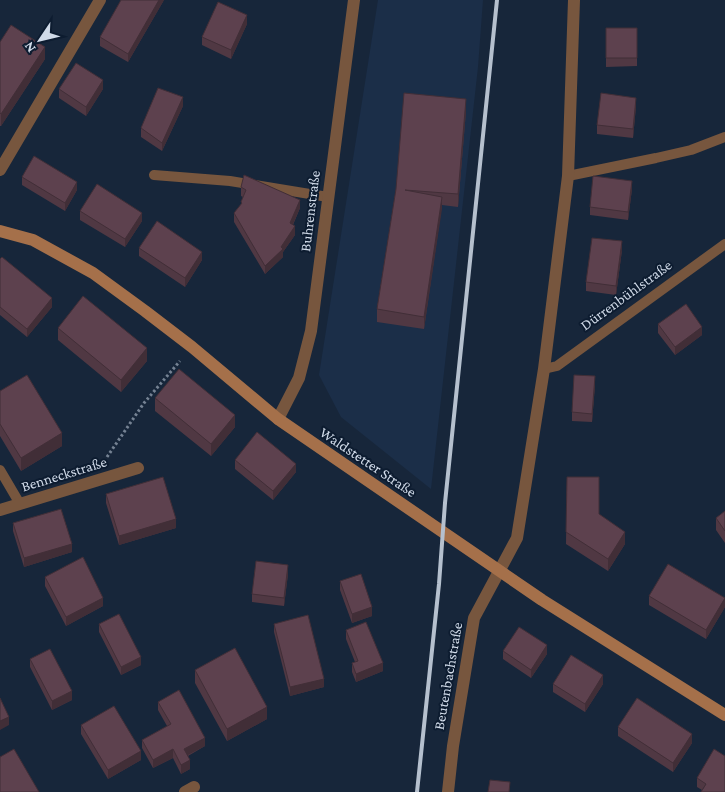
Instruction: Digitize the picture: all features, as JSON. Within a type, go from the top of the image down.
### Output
[{"type":"street","points":[[0,170],[100,0]]},
{"type":"street","name":"Buhrenstraße","points":[[278,420],[299,378],[311,331],[354,0]]},
{"type":"street","points":[[499,570],[517,538],[544,369],[568,176],[574,0]]},
{"type":"street","name":"Waldstetter Straße","points":[[0,231],[33,240],[94,273],[192,347],[278,420],[542,600],[725,715]]},
{"type":"street","name":"Benneckstraße","points":[[0,510],[138,468]]},
{"type":"street","name":"Beutenbachstraße","points":[[448,792],[453,746],[474,618],[499,570]]},
{"type":"lane","points":[[568,176],[691,150],[725,137]]},
{"type":"lane","points":[[154,175],[230,181],[328,197]]},
{"type":"lane","name":"Dürrenbühlstraße","points":[[544,369],[557,366],[725,244]]},
{"type":"lane","points":[[0,470],[20,504]]},
{"type":"path","points":[[90,483],[144,403],[192,347]]},
{"type":"shaded area","points":[[378,0],[483,0],[478,67],[431,489],[341,417],[319,375]]},
{"type":"building","points":[[121,0],[159,0],[128,54],[100,37]]},
{"type":"building","points":[[218,2],[247,15],[231,50],[202,37]]},
{"type":"building","points":[[11,25],[45,47],[1,114],[0,42]]},
{"type":"building","points":[[606,28],[637,28],[637,58],[606,58]]},
{"type":"building","points":[[76,63],[103,80],[86,107],[59,89]]},
{"type":"building","points":[[158,88],[183,97],[162,143],[141,128]]},
{"type":"building","points":[[404,93],[466,99],[458,194],[405,190],[442,197],[424,317],[377,309],[396,189]]},
{"type":"building","points":[[601,93],[636,98],[633,129],[597,125]]},
{"type":"building","points":[[34,156],[77,182],[65,203],[22,177]]},
{"type":"building","points":[[244,175],[300,200],[290,223],[295,226],[281,247],[283,249],[265,266],[234,213],[242,203],[246,190],[241,187]]},
{"type":"building","points":[[593,176],[632,181],[628,212],[590,207]]},
{"type":"building","points":[[97,184],[142,213],[125,239],[80,211]]},
{"type":"building","points":[[157,221],[202,252],[185,278],[139,248]]},
{"type":"building","points":[[592,238],[622,241],[616,286],[586,282]]},
{"type":"building","points":[[2,257],[52,298],[27,329],[0,307],[0,259]]},
{"type":"building","points":[[83,296],[147,348],[121,380],[58,328]]},
{"type":"building","points":[[686,304],[702,327],[675,347],[658,324]]},
{"type":"building","points":[[179,369],[235,415],[211,444],[155,398]]},
{"type":"building","points":[[27,375],[62,433],[21,458],[0,424],[0,391]]},
{"type":"building","points":[[574,375],[595,376],[592,414],[572,412]]},
{"type":"building","points":[[257,432],[296,464],[273,491],[235,460]]},
{"type":"building","points":[[163,477],[176,519],[119,536],[106,494]]},
{"type":"building","points":[[567,477],[599,477],[599,514],[625,532],[608,559],[566,532]]},
{"type":"building","points":[[61,509],[72,544],[24,558],[13,523]]},
{"type":"building","points":[[725,511],[725,531],[716,518]]},
{"type":"building","points":[[83,557],[103,598],[66,617],[45,577]]},
{"type":"building","points":[[256,561],[288,565],[284,598],[252,594]]},
{"type":"building","points":[[668,564],[725,598],[706,630],[649,596]]},
{"type":"building","points":[[361,574],[372,607],[352,614],[340,581]]},
{"type":"building","points":[[119,614],[141,657],[121,667],[99,624]]},
{"type":"building","points":[[308,615],[324,679],[290,687],[274,624]]},
{"type":"building","points":[[366,622],[383,663],[356,674],[352,663],[358,661],[346,630]]},
{"type":"building","points":[[519,627],[547,645],[531,670],[503,651]]},
{"type":"building","points":[[235,648],[267,707],[227,729],[195,670]]},
{"type":"building","points":[[50,649],[72,691],[52,701],[30,659]]},
{"type":"building","points":[[571,655],[603,675],[585,704],[553,684]]},
{"type":"building","points":[[179,690],[205,738],[184,749],[190,760],[181,765],[173,749],[153,760],[142,740],[171,724],[158,702]]},
{"type":"building","points":[[0,698],[9,717],[0,721]]},
{"type":"building","points":[[637,698],[692,734],[673,763],[618,727]]},
{"type":"building","points":[[114,706],[141,751],[108,770],[81,725]]},
{"type":"building","points":[[14,749],[39,792],[0,792],[0,757]]},
{"type":"building","points":[[714,749],[725,756],[725,792],[701,792],[706,784],[697,778]]},
{"type":"building","points":[[490,780],[510,782],[509,792],[488,792]]},
{"type":"railway","points":[[417,792],[497,0]]}]
